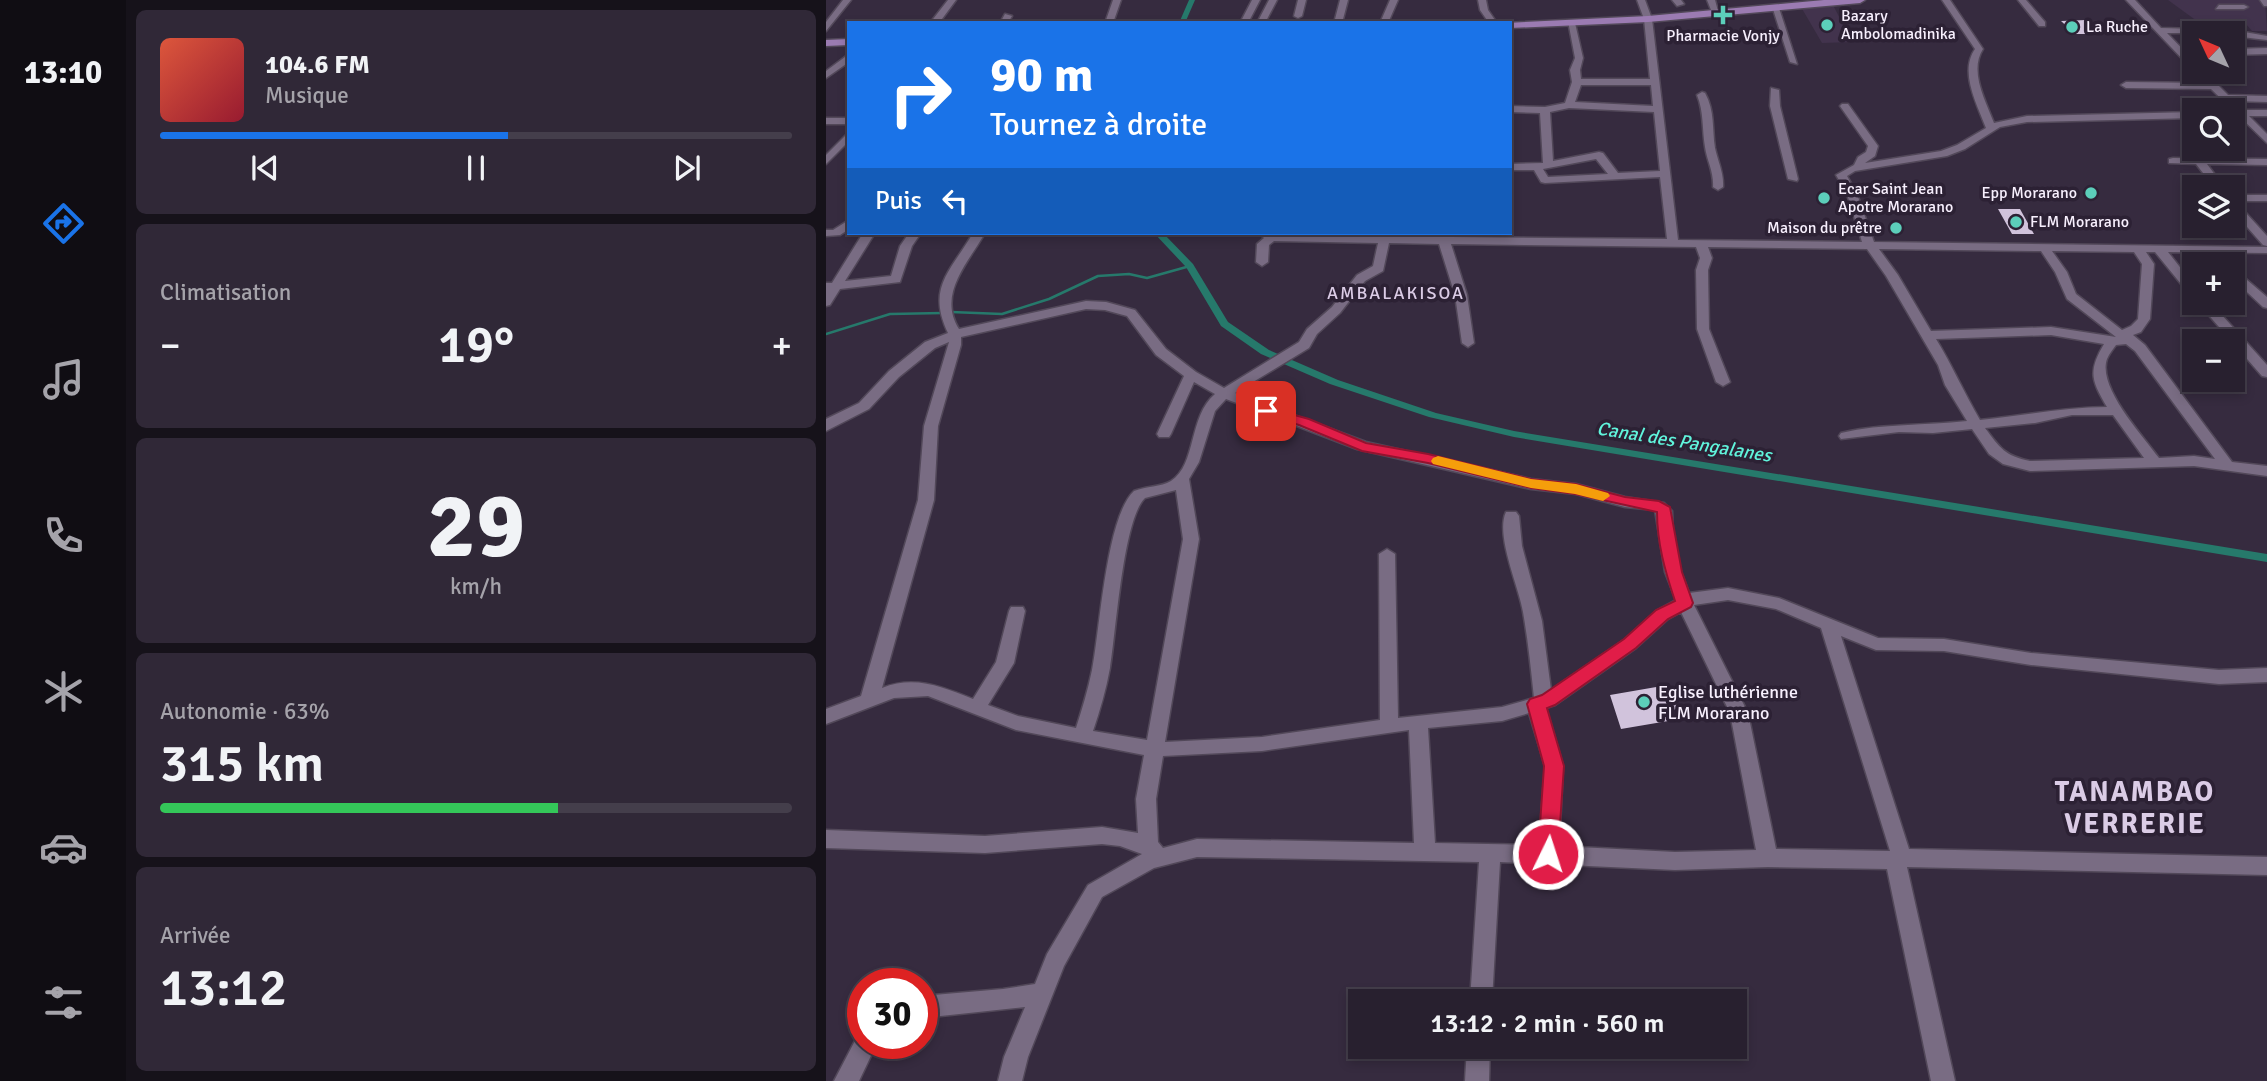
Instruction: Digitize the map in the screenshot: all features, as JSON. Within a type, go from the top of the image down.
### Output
[{"type":"main road","points":[[1512,26],[1648,19],[1860,0]]},
{"type":"main road","points":[[828,45],[847,42]]},
{"type":"street","points":[[826,28],[847,0]]},
{"type":"street","points":[[935,21],[952,0]]},
{"type":"street","points":[[1110,21],[1117,0]]},
{"type":"street","points":[[1245,21],[1256,0]]},
{"type":"street","points":[[1262,21],[1273,0]]},
{"type":"street","points":[[1298,16],[1302,0]]},
{"type":"street","points":[[1339,21],[1344,0]]},
{"type":"street","points":[[1385,21],[1394,0]]},
{"type":"street","points":[[1482,0],[1484,10],[1492,21]]},
{"type":"street","points":[[1641,0],[1648,19],[1673,243]]},
{"type":"street","points":[[1711,0],[1716,13]]},
{"type":"street","points":[[1946,0],[1979,49],[1972,58],[1974,84],[1991,129]]},
{"type":"street","points":[[2022,0],[2042,24]]},
{"type":"street","points":[[2130,0],[2182,54]]},
{"type":"street","points":[[2212,0],[2226,18]]},
{"type":"street","points":[[1781,5],[1794,62]]},
{"type":"street","points":[[2219,7],[2244,7]]},
{"type":"street","points":[[1569,105],[1577,82],[1579,58],[1571,23]]},
{"type":"street","points":[[2159,30],[2182,31]]},
{"type":"street","points":[[2245,34],[2267,37]]},
{"type":"street","points":[[2245,52],[2267,51]]},
{"type":"street","points":[[826,75],[847,59]]},
{"type":"street","points":[[1577,82],[1655,82]]},
{"type":"street","points":[[2126,85],[2213,86],[2226,98]]},
{"type":"street","points":[[1774,90],[1775,106],[1793,179]]},
{"type":"street","points":[[1702,95],[1709,111],[1712,155],[1720,172],[1718,187]]},
{"type":"street","points":[[2245,98],[2267,99]]},
{"type":"street","points":[[1512,109],[1545,110],[1569,105],[1658,109]]},
{"type":"street","points":[[1845,106],[1873,146],[1871,154],[1862,159],[1858,167]]},
{"type":"street","points":[[1545,110],[1542,165],[1545,180],[1665,174]]},
{"type":"street","points":[[2245,114],[2267,113]]},
{"type":"street","points":[[2182,114],[2027,118],[1991,129],[1961,147],[1943,154],[1858,167],[1841,176],[1852,194],[1869,244],[1892,275],[1976,425],[1994,452],[2008,461],[2030,466],[2194,461],[2267,471]]},
{"type":"street","points":[[2245,120],[2267,140]]},
{"type":"street","points":[[826,121],[847,121]]},
{"type":"street","points":[[826,161],[847,137]]},
{"type":"street","points":[[1512,167],[1542,165],[1599,155],[1614,175]]},
{"type":"street","points":[[2173,161],[2182,161]]},
{"type":"street","points":[[2199,161],[2267,162]]},
{"type":"street","points":[[2199,161],[2210,175]]},
{"type":"street","points":[[2245,198],[2267,198]]},
{"type":"street","points":[[2245,218],[2267,243]]},
{"type":"street","points":[[826,244],[831,233],[847,224]]},
{"type":"street","points":[[826,303],[831,287],[868,235]]},
{"type":"street","points":[[831,287],[896,279],[906,246],[914,235]]},
{"type":"street","points":[[869,700],[926,500],[931,426],[957,334],[945,314],[946,288],[978,235]]},
{"type":"street","points":[[1262,262],[1263,244],[1268,235],[1701,244],[2267,250]]},
{"type":"street","points":[[1082,737],[1101,671],[1106,631],[1131,506],[1135,498],[1144,493],[1174,486],[1182,479],[1194,461],[1208,408],[1223,393],[1304,345],[1312,332],[1336,310],[1361,278],[1379,268],[1385,236]]},
{"type":"street","points":[[1444,237],[1461,295],[1468,343]]},
{"type":"street","points":[[1701,244],[1706,258],[1702,270],[1703,329],[1723,382]]},
{"type":"street","points":[[2044,247],[2061,272],[2071,296],[2147,356],[2226,464]]},
{"type":"street","points":[[2130,340],[2126,333],[2136,329],[2144,319],[2146,299],[2148,264],[2137,248]]},
{"type":"street","points":[[2159,249],[2182,277]]},
{"type":"street","points":[[2212,249],[2215,252]]},
{"type":"street","points":[[2245,283],[2267,304]]},
{"type":"street","points":[[826,427],[864,406],[918,353],[957,334],[1086,305],[1106,306],[1131,313],[1161,352],[1191,375],[1223,393],[1362,446],[1428,458],[1531,484],[1576,489],[1625,502],[1659,506],[1664,511],[1668,547],[1685,603],[1739,713],[1768,858]]},
{"type":"street","points":[[2215,315],[2267,373]]},
{"type":"street","points":[[1926,335],[2051,331],[2111,341],[2130,340]]},
{"type":"street","points":[[2111,341],[2100,361],[2100,377],[2116,411],[2154,461]]},
{"type":"street","points":[[1164,433],[1191,375]]},
{"type":"street","points":[[1846,436],[1899,429],[2035,419],[2073,411],[2116,411]]},
{"type":"street","points":[[1010,1081],[1016,1057],[1055,961],[1095,891],[1149,860],[1156,851],[1146,799],[1191,539],[1182,479]]},
{"type":"street","points":[[1511,516],[1510,532],[1530,607],[1540,703],[1554,766],[1548,854]]},
{"type":"street","points":[[1387,554],[1389,727]]},
{"type":"street","points":[[826,717],[892,691],[929,689],[1016,723],[1082,737],[1176,750],[1262,744],[1418,722],[1502,715],[1540,703],[1630,644],[1662,615],[1696,597],[1728,594],[1779,604],[1876,644],[1944,645],[2031,659],[2219,677],[2267,675]]},
{"type":"street","points":[[976,709],[1004,663],[1017,611]]},
{"type":"street","points":[[1829,626],[1898,859],[1943,1081]]},
{"type":"street","points":[[1418,722],[1425,852]]},
{"type":"street","points":[[826,839],[1007,844],[1099,836],[1139,840],[1156,851],[1196,848],[1548,854],[1675,861],[1768,858],[1898,859],[2267,866]]},
{"type":"street","points":[[1482,989],[1490,853]]},
{"type":"street","points":[[938,1006],[1003,1000],[1042,993]]},
{"type":"street","points":[[846,1081],[858,1059]]},
{"type":"street","points":[[1477,1081],[1478,1059]]},
{"type":"shaded area","points":[[2168,0],[2265,0],[2267,31],[2252,31],[2245,21],[2197,21]]},
{"type":"shaded area","name":"Bazary Ambolomadinika","points":[[1833,5],[1852,42],[1822,43],[1801,7]]},
{"type":"building","name":"La Ruche","points":[[2086,20],[2100,34],[2075,34],[2061,21]]},
{"type":"building","name":"FLM Morarano","points":[[1998,209],[2020,209],[2034,234],[2012,234]]},
{"type":"building","name":"Eglise luthérienne FLM Morarano","points":[[1662,686],[1665,694],[1672,693],[1678,709],[1671,710],[1674,720],[1621,729],[1610,695]]},
{"type":"waterway","name":"Canal des Pangalanes","points":[[1183,21],[1192,0]]},
{"type":"waterway","name":"Canal des Pangalanes","points":[[1160,235],[1190,266],[1224,324],[1265,352],[1334,382],[1433,415],[1514,434],[2267,558]]},
{"type":"waterway","points":[[951,312],[1002,314],[1049,299],[1098,276],[1129,274],[1147,278],[1190,266]]},
{"type":"waterway","points":[[826,334],[890,314],[943,313]]},
{"type":"slow traffic","points":[[1438,461],[1531,484],[1576,489],[1603,496]]},
{"type":"place","name":"Pharmacie Vonjy","points":[[1723,15]]},
{"type":"place","name":"Bazary Ambolomadinika","points":[[1827,25]]},
{"type":"place","name":"La Ruche","points":[[2072,27]]},
{"type":"place","name":"Epp Morarano","points":[[2091,193]]},
{"type":"place","name":"Ecar Saint Jean Apotre Morarano","points":[[1824,198]]},
{"type":"place","name":"FLM Morarano","points":[[2016,222]]},
{"type":"place","name":"Maison du prêtre","points":[[1896,228]]},
{"type":"place","name":"Eglise luthérienne FLM Morarano","points":[[1644,702]]},
{"type":"district","name":"AMBALAKISOA","points":[[1396,293]]},
{"type":"district","name":"TANAMBAO VERRERIE","points":[[2135,808]]},
{"type":"route","points":[[1266,411],[1304,422],[1362,446],[1428,458],[1531,484],[1576,489],[1625,502],[1659,506],[1664,511],[1665,534],[1673,572],[1685,603],[1662,615],[1630,644],[1549,700],[1536,704],[1554,766],[1548,854]]}]
